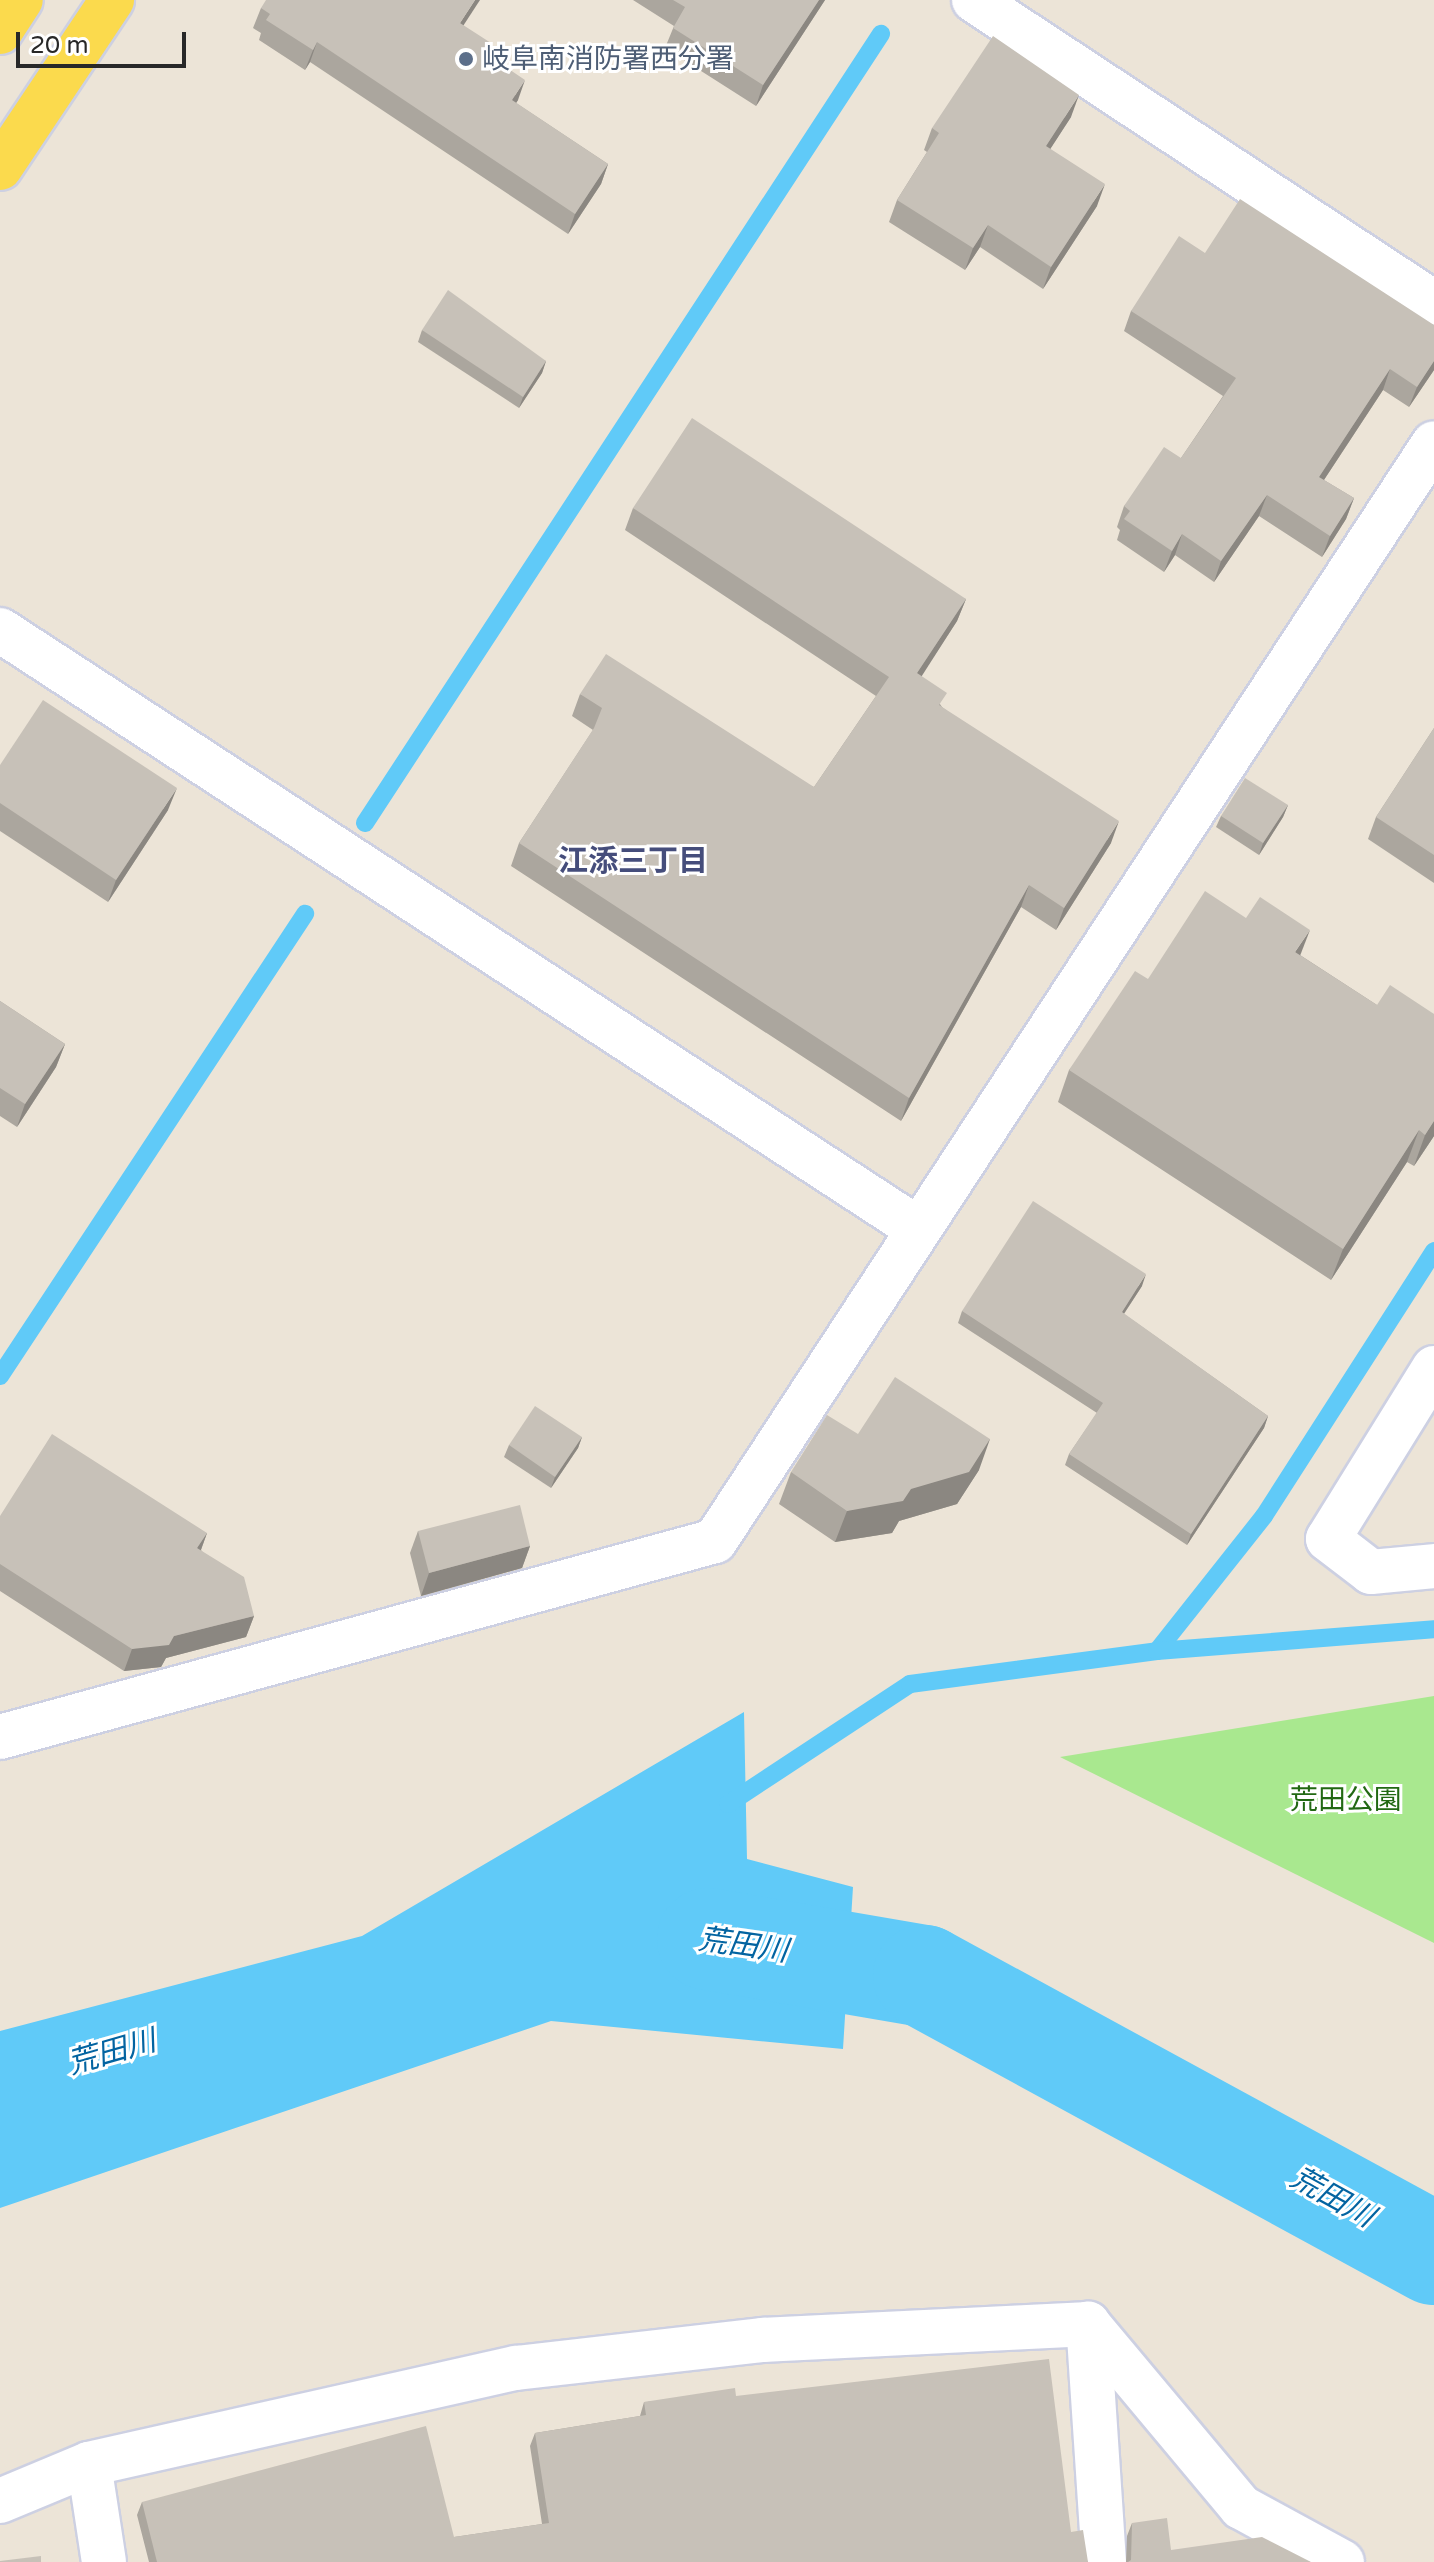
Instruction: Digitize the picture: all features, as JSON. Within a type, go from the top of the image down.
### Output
[{"type":"main road","points":[[0,32],[21,0]]},
{"type":"main road","points":[[0,168],[112,0]]},
{"type":"street","points":[[974,0],[1434,303]]},
{"type":"street","points":[[0,1737],[715,1541],[915,1227],[1434,443]]},
{"type":"street","points":[[0,630],[915,1227]]},
{"type":"street","points":[[1434,1368],[1328,1539],[1371,1572],[1434,1566]]},
{"type":"street","points":[[0,2501],[89,2464],[516,2368],[763,2340],[1088,2324]]},
{"type":"street","points":[[1088,2324],[1104,2562]]},
{"type":"street","points":[[1088,2324],[1241,2507],[1342,2562]]},
{"type":"street","points":[[89,2464],[104,2562]]},
{"type":"green space","name":"荒田公園","points":[[1434,1696],[1434,1943],[1060,1757]]},
{"type":"water","points":[[744,1712],[747,1859],[853,1887],[843,2049],[551,2021],[0,2208],[0,2031],[362,1936]]},
{"type":"building","name":"岐阜南消防署西分署","points":[[266,0],[475,0],[460,23],[491,43],[485,53],[525,80],[512,100],[608,164],[575,214],[317,42],[313,50],[266,20],[270,14],[261,8]]},
{"type":"building","points":[[673,0],[819,0],[763,85],[673,28],[685,7]]},
{"type":"building","points":[[993,36],[1079,95],[1046,146],[1105,184],[1051,267],[988,225],[973,248],[897,200],[939,133],[932,128]]},
{"type":"building","points":[[1240,199],[1434,325],[1434,361],[1417,387],[1390,369],[1319,477],[1354,498],[1330,536],[1267,495],[1221,561],[1182,534],[1172,551],[1124,519],[1130,511],[1124,506],[1164,447],[1181,458],[1236,378],[1131,311],[1179,236],[1205,253]]},
{"type":"building","points":[[448,290],[546,361],[523,397],[422,330]]},
{"type":"building","points":[[692,418],[966,599],[917,673],[947,693],[939,705],[1119,821],[1064,908],[1029,885],[909,1098],[519,843],[594,728],[602,708],[580,694],[606,654],[814,787],[889,677],[633,508]]},
{"type":"building","points":[[43,700],[177,788],[116,880],[0,803],[0,765]]},
{"type":"building","points":[[1434,728],[1434,855],[1376,817]]},
{"type":"building","points":[[1245,778],[1288,805],[1263,843],[1221,816]]},
{"type":"building","points":[[1205,891],[1246,918],[1260,897],[1310,930],[1295,952],[1377,1005],[1390,985],[1434,1014],[1434,1121],[1425,1135],[1419,1130],[1343,1249],[1069,1070],[1135,971],[1148,979]]},
{"type":"building","points":[[0,1001],[65,1044],[25,1104],[0,1088]]},
{"type":"building","points":[[1033,1201],[1146,1274],[1122,1312],[1268,1416],[1191,1534],[1069,1454],[1103,1403],[962,1311]]},
{"type":"building","points":[[895,1377],[990,1439],[969,1472],[911,1489],[903,1501],[847,1511],[791,1472],[827,1415],[858,1434]]},
{"type":"building","points":[[535,1406],[582,1437],[555,1477],[509,1445]]},
{"type":"building","points":[[52,1434],[207,1533],[197,1548],[244,1577],[254,1616],[174,1636],[169,1645],[132,1649],[0,1564],[0,1516]]},
{"type":"building","points":[[520,1505],[530,1546],[429,1573],[418,1531]]},
{"type":"building","points":[[1049,2359],[1071,2532],[1083,2530],[1088,2562],[157,2562],[142,2502],[426,2426],[454,2537],[549,2523],[535,2433],[646,2415],[644,2402],[735,2388],[736,2396]]},
{"type":"building","points":[[1167,2518],[1171,2550],[1262,2537],[1311,2562],[1128,2562],[1131,2560],[1132,2523]]},
{"type":"building","points":[[41,2556],[41,2562],[0,2562],[0,2561]]},
{"type":"waterway","points":[[365,823],[881,34]]},
{"type":"waterway","points":[[0,1376],[305,914]]},
{"type":"waterway","points":[[1157,1651],[1264,1516],[1434,1251]]},
{"type":"waterway","points":[[728,1804],[910,1684],[1157,1651],[1434,1629]]},
{"type":"waterway","name":"荒田川","points":[[708,1939],[924,1976],[1434,2254]]},
{"type":"place","name":"岐阜南消防署西分署","points":[[466,59]]},
{"type":"district","name":"江添三丁目","points":[[633,862]]}]
